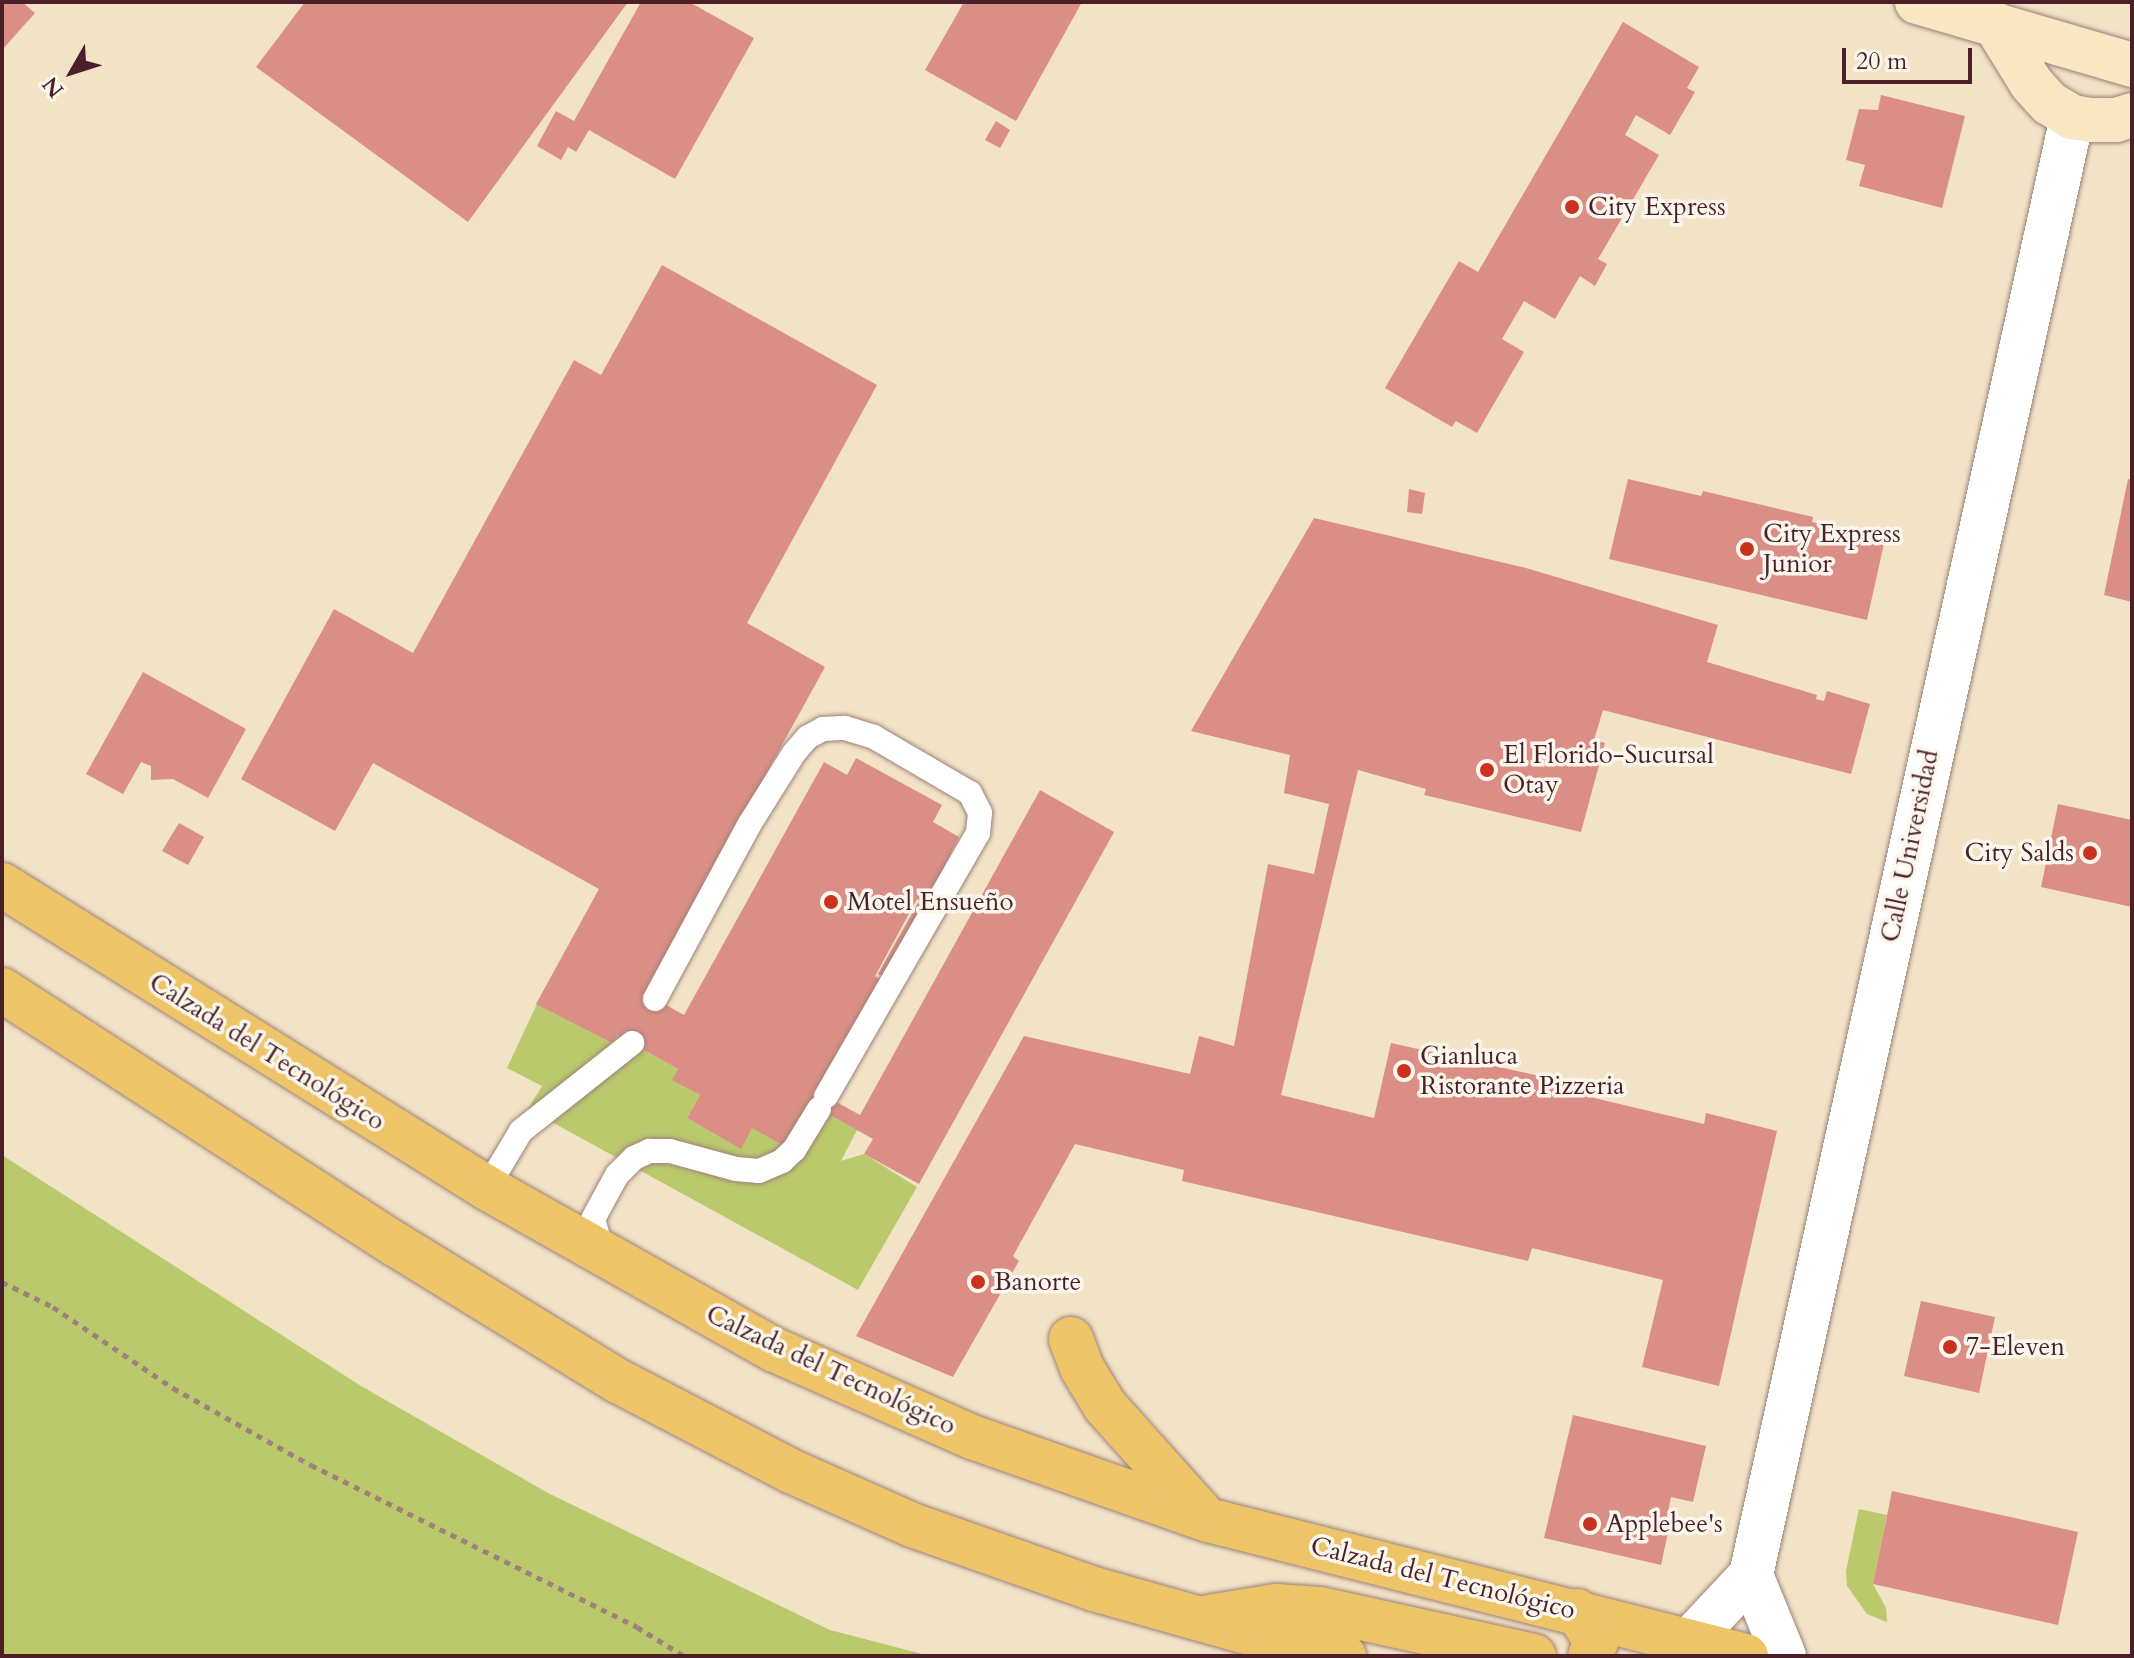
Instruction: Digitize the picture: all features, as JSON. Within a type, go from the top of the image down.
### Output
[{"type":"main road","points":[[1917,2],[2132,65]]},
{"type":"main road","points":[[1994,23],[2031,83],[2049,103],[2072,117],[2116,120],[2132,115]]},
{"type":"main road","name":"Calzada del Tecnológico","points":[[10,892],[487,1188],[602,1254],[775,1350],[972,1437],[1208,1520],[1577,1611],[1688,1648],[1746,1656]]},
{"type":"main road","points":[[2,990],[395,1244],[618,1381],[793,1472],[912,1525],[1094,1589],[1344,1656]]},
{"type":"main road","points":[[1071,1339],[1082,1368],[1105,1406],[1144,1454],[1208,1520]]},
{"type":"main road","points":[[1199,1619],[1234,1610],[1276,1606],[1320,1609],[1534,1656]]},
{"type":"main road","points":[[1577,1611],[1596,1642],[1590,1656]]},
{"type":"street","name":"Calle Universidad","points":[[1751,1575],[2072,117]]},
{"type":"street","points":[[1688,1648],[1751,1575],[1784,1656]]},
{"type":"lane","points":[[602,1254],[593,1219],[617,1175],[634,1158],[649,1151],[670,1151],[736,1169],[759,1171],[782,1161],[794,1150],[978,833],[980,813],[970,793],[874,737],[845,728],[823,729],[808,737],[794,753],[749,825],[655,999]]},
{"type":"lane","points":[[487,1188],[521,1131],[632,1043]]},
{"type":"path","points":[[2,1282],[53,1307],[173,1388],[311,1465],[637,1627],[684,1656]]},
{"type":"green space","points":[[537,1004],[612,1043],[617,1035],[678,1069],[673,1080],[700,1095],[687,1118],[740,1148],[752,1128],[810,1104],[857,1130],[841,1161],[864,1154],[917,1187],[858,1290],[528,1109],[542,1086],[507,1068]]},
{"type":"green space","points":[[2,1155],[361,1386],[548,1493],[830,1630],[930,1656],[2,1656]]},
{"type":"green space","points":[[1859,1509],[1887,1515],[1873,1584],[1886,1608],[1887,1622],[1867,1614],[1847,1586],[1846,1571]]},
{"type":"building","points":[[2,2],[22,2],[35,13],[2,50]]},
{"type":"building","points":[[305,2],[628,2],[468,222],[256,67]]},
{"type":"building","points":[[641,2],[689,2],[754,38],[675,179],[589,130],[576,152],[568,147],[561,160],[537,146],[556,111],[574,121]]},
{"type":"building","points":[[964,2],[1082,2],[1016,121],[925,70]]},
{"type":"building","name":"City Express","points":[[1623,22],[1699,67],[1687,88],[1695,92],[1670,135],[1636,115],[1625,135],[1659,155],[1598,259],[1607,264],[1595,286],[1580,276],[1555,319],[1524,301],[1502,339],[1524,352],[1477,433],[1456,421],[1452,427],[1385,388],[1459,261],[1478,272]]},
{"type":"building","points":[[1881,95],[1965,116],[1942,208],[1859,186],[1865,165],[1846,160],[1859,109],[1878,110]]},
{"type":"building","points":[[996,121],[1010,130],[1000,148],[985,140]]},
{"type":"building","points":[[662,265],[877,385],[747,623],[825,667],[645,993],[684,1015],[824,762],[847,775],[856,758],[942,805],[933,822],[959,837],[925,904],[917,899],[875,976],[882,980],[820,1093],[860,1115],[1040,790],[1114,832],[919,1184],[864,1154],[873,1139],[810,1104],[786,1147],[752,1128],[741,1149],[687,1118],[700,1095],[672,1080],[678,1069],[617,1035],[612,1043],[536,1004],[599,889],[373,763],[335,831],[241,779],[334,609],[413,653],[574,360],[601,375]]},
{"type":"building","name":"City Express Junior","points":[[1628,479],[1701,496],[1703,491],[1813,517],[1812,522],[1885,539],[1867,620],[1609,559]]},
{"type":"building","points":[[2128,479],[2132,480],[2132,602],[2104,595]]},
{"type":"building","points":[[1409,489],[1425,493],[1422,514],[1407,512]]},
{"type":"building","points":[[1314,518],[1526,568],[1718,625],[1707,662],[1817,695],[1816,699],[1824,701],[1827,691],[1870,704],[1851,774],[1603,710],[1594,740],[1605,743],[1581,832],[1424,795],[1426,789],[1358,770],[1281,1095],[1374,1118],[1391,1043],[1571,1083],[1569,1092],[1704,1124],[1706,1113],[1777,1131],[1719,1386],[1642,1367],[1663,1280],[1532,1248],[1528,1261],[1182,1181],[1184,1170],[1075,1144],[1013,1256],[1019,1261],[953,1377],[856,1336],[1024,1036],[1190,1074],[1199,1036],[1234,1046],[1268,864],[1314,874],[1329,804],[1284,793],[1290,755],[1191,731]]},
{"type":"building","points":[[143,672],[246,729],[208,798],[173,779],[151,780],[151,766],[141,762],[123,794],[86,774]]},
{"type":"building","name":"City Salds","points":[[2058,804],[2132,820],[2132,907],[2041,887]]},
{"type":"building","points":[[179,823],[204,837],[188,865],[162,851]]},
{"type":"building","points":[[918,903],[927,907],[888,979],[878,974]]},
{"type":"building","name":"7-Eleven","points":[[1921,1301],[1995,1317],[1979,1393],[1904,1376]]},
{"type":"building","points":[[1573,1415],[1706,1446],[1693,1502],[1671,1497],[1666,1522],[1670,1523],[1661,1565],[1544,1538]]},
{"type":"building","points":[[1892,1491],[2078,1532],[2058,1625],[1873,1584]]},
{"type":"place","name":"City Express","points":[[1572,207]]},
{"type":"place","name":"City Express Junior","points":[[1747,549]]},
{"type":"place","name":"El Florido-Sucursal Otay","points":[[1487,770]]},
{"type":"place","name":"City Salds","points":[[2090,853]]},
{"type":"place","name":"Motel Ensueño","points":[[831,902]]},
{"type":"place","name":"Gianluca Ristorante Pizzeria","points":[[1404,1071]]},
{"type":"place","name":"Banorte","points":[[978,1282]]},
{"type":"place","name":"7-Eleven","points":[[1950,1347]]},
{"type":"place","name":"Applebee's","points":[[1590,1524]]}]
